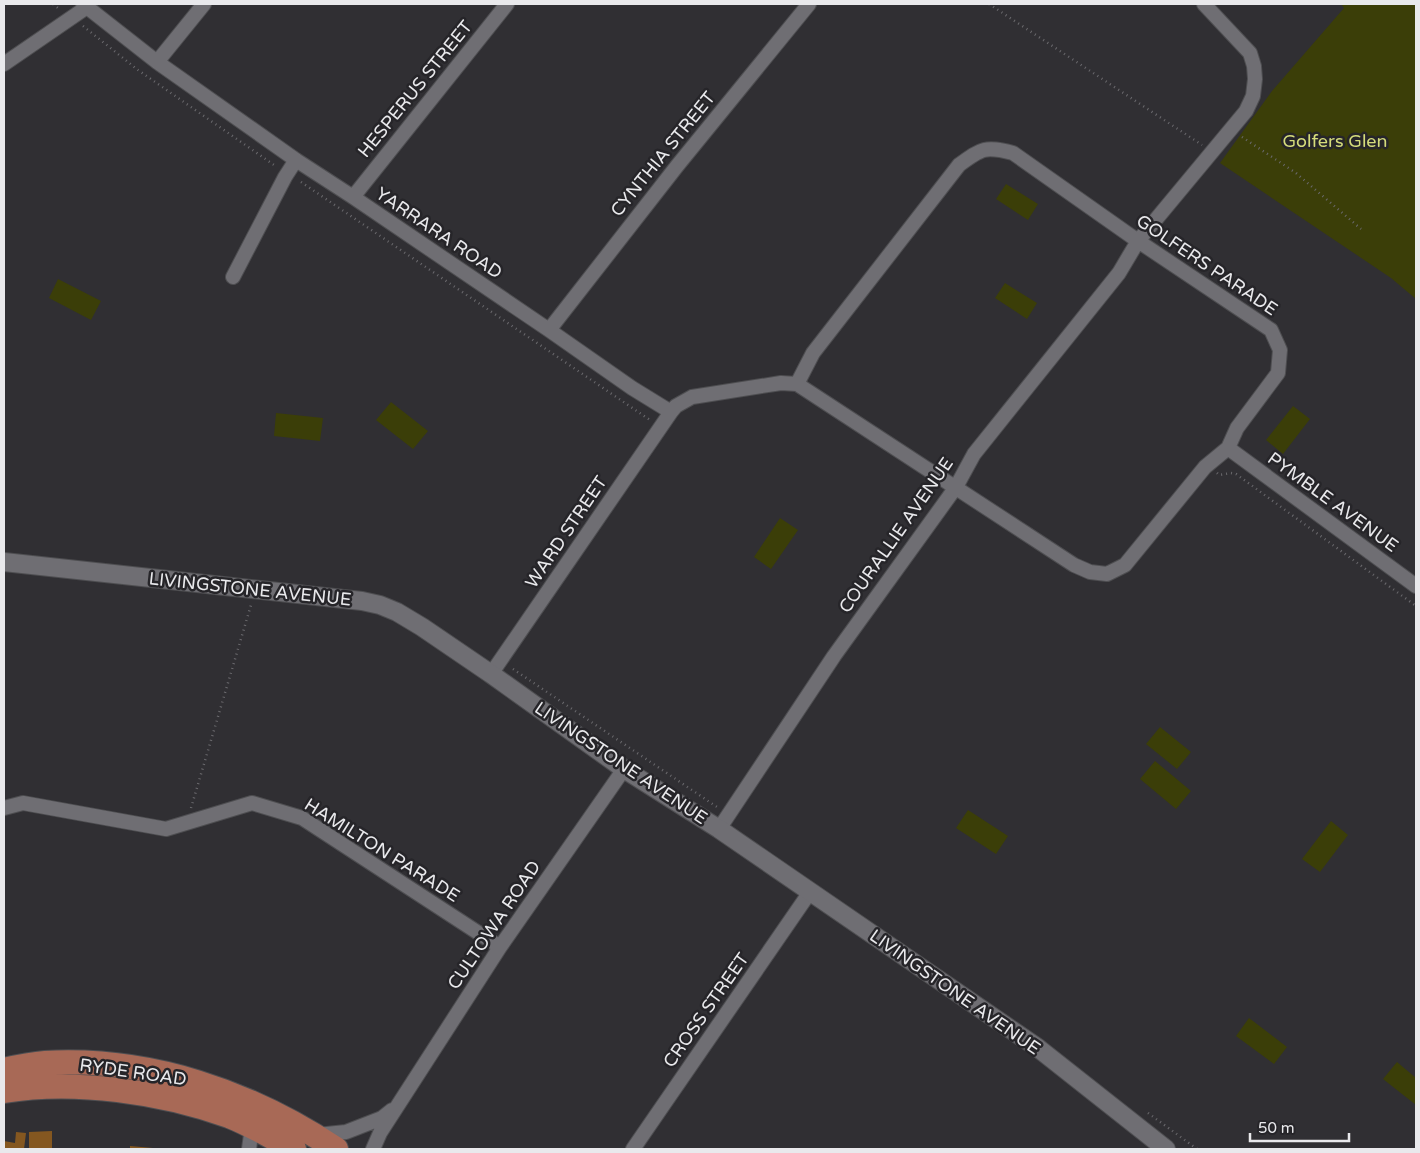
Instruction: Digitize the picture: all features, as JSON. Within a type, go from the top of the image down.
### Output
[{"type":"highway","name":"RYDE ROAD","points":[[4,1070],[44,1063],[81,1063],[150,1070],[198,1082],[235,1095],[315,1135],[336,1149]]},
{"type":"highway","name":"RYDE ROAD","points":[[4,1091],[30,1088],[76,1087],[147,1094],[202,1107],[231,1117],[250,1138],[294,1149]]},
{"type":"street","points":[[157,62],[204,4]]},
{"type":"street","name":"HESPERUS STREET","points":[[352,197],[507,4]]},
{"type":"street","name":"CYNTHIA STREET","points":[[549,330],[677,166],[809,4]]},
{"type":"street","name":"COURALLIE AVENUE","points":[[719,829],[834,656],[956,487],[974,454],[1119,273],[1138,241],[1246,111],[1253,96],[1255,79],[1250,53],[1204,4]]},
{"type":"street","points":[[4,64],[85,5]]},
{"type":"street","name":"YARRARA ROAD","points":[[85,5],[157,62],[296,160],[632,388],[671,412]]},
{"type":"street","name":"GOLFERS PARADE","points":[[994,148],[1013,153],[1138,241],[1271,330],[1280,350],[1278,373],[1237,428],[1228,448],[1206,467],[1125,565],[1107,574],[1090,572],[1074,565],[797,384],[813,353],[959,165],[977,152],[994,148]]},
{"type":"street","points":[[233,276],[285,177],[296,160]]},
{"type":"street","points":[[671,412],[676,406],[692,397],[781,383],[797,384]]},
{"type":"street","name":"WARD STREET","points":[[491,674],[671,412]]},
{"type":"street","name":"PYMBLE AVENUE","points":[[1228,448],[1416,586]]},
{"type":"street","name":"LIVINGSTONE AVENUE","points":[[4,562],[362,601],[380,605],[397,612],[491,674],[624,769],[719,829],[1038,1048],[1166,1149]]},
{"type":"street","name":"CULTOWA ROAD","points":[[372,1149],[398,1104],[500,947],[624,769]]},
{"type":"street","name":"HAMILTON PARADE","points":[[4,808],[24,803],[166,829],[252,803],[302,818],[500,947]]},
{"type":"street","name":"CROSS STREET","points":[[633,1149],[810,892]]},
{"type":"street","name":"CULTOWA ROAD","points":[[315,1135],[346,1132],[382,1118],[398,1104]]},
{"type":"path","points":[[53,4],[58,8]]},
{"type":"path","points":[[989,4],[1212,151]]},
{"type":"path","points":[[83,26],[138,70],[274,165]]},
{"type":"path","points":[[1230,130],[1296,173],[1361,229]]},
{"type":"path","points":[[301,182],[650,420]]},
{"type":"path","points":[[1216,471],[1219,475],[1236,474],[1416,606]]},
{"type":"path","points":[[187,822],[255,589]]},
{"type":"path","points":[[513,669],[717,807]]},
{"type":"green space","name":"Golfers Glen","points":[[1341,4],[1416,4],[1416,299],[1391,278],[1220,163],[1272,91],[1344,8]]},
{"type":"green space","points":[[1006,184],[1038,204],[1028,220],[996,199]]},
{"type":"green space","points":[[58,279],[101,301],[91,320],[49,298]]},
{"type":"green space","points":[[1005,283],[1037,303],[1027,319],[995,298]]},
{"type":"green space","points":[[391,402],[428,431],[413,449],[376,420]]},
{"type":"green space","points":[[1293,406],[1310,419],[1283,454],[1266,440]]},
{"type":"green space","points":[[276,413],[323,418],[320,441],[274,436]]},
{"type":"green space","points":[[780,518],[798,530],[771,569],[754,557]]},
{"type":"green space","points":[[1160,727],[1191,752],[1177,769],[1146,744]]},
{"type":"green space","points":[[1155,761],[1191,791],[1176,809],[1140,779]]},
{"type":"green space","points":[[968,810],[1008,836],[996,854],[956,828]]},
{"type":"green space","points":[[1331,821],[1348,835],[1320,872],[1302,859]]},
{"type":"green space","points":[[1249,1018],[1287,1047],[1274,1064],[1236,1036]]},
{"type":"green space","points":[[1397,1062],[1416,1078],[1416,1105],[1383,1079]]},
{"type":"building","points":[[52,1131],[52,1149],[29,1149],[29,1132]]},
{"type":"building","points":[[16,1132],[26,1133],[24,1149],[4,1149],[4,1141],[15,1143]]},
{"type":"building","points":[[130,1146],[153,1148],[153,1149],[130,1149]]}]
